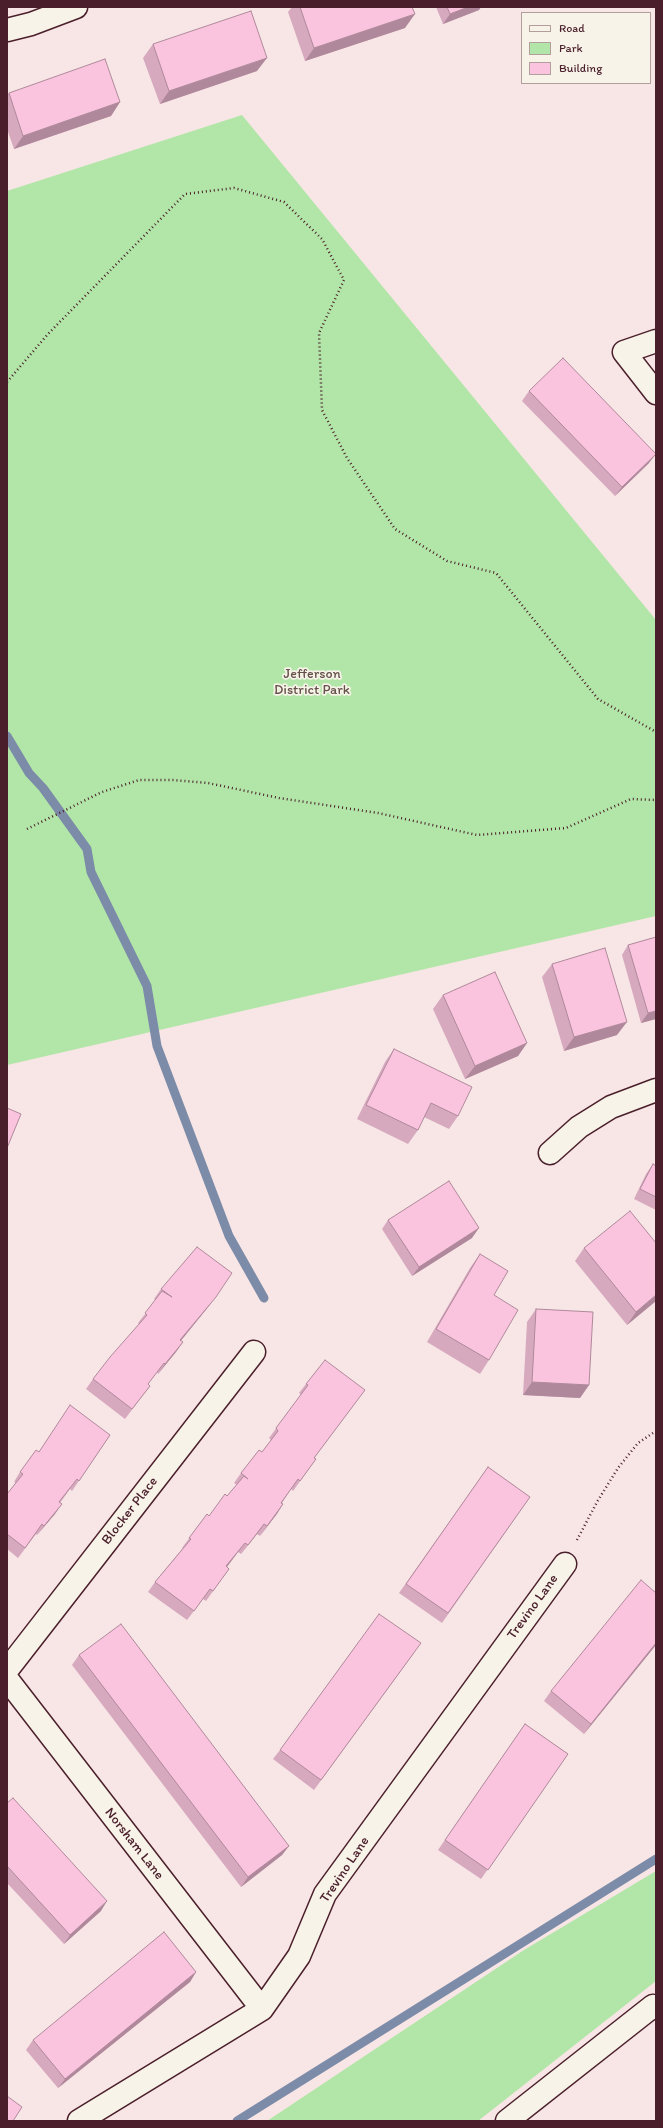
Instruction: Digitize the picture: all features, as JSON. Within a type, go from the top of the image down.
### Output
[{"type":"street","points":[[7,30],[31,24],[76,7]]},
{"type":"street","points":[[656,341],[624,352],[656,393]]},
{"type":"street","points":[[550,1153],[579,1127],[611,1107],[656,1090]]},
{"type":"street","name":"Blocker Place","points":[[7,1670],[254,1352]]},
{"type":"street","name":"Trevino Lane","points":[[79,2121],[262,2009],[299,1956],[325,1894],[565,1564]]},
{"type":"street","name":"Norsham Lane","points":[[7,1679],[262,2009]]},
{"type":"street","points":[[507,2121],[655,2007]]},
{"type":"path","points":[[7,382],[48,334],[185,194],[234,188],[284,202],[322,239],[344,280],[319,333],[322,410],[347,458],[394,529],[447,561],[496,573],[598,699],[656,732]]},
{"type":"path","points":[[27,829],[102,792],[139,780],[173,780],[208,783],[279,798],[378,813],[477,835],[566,828],[631,799],[656,800]]},
{"type":"path","points":[[565,1564],[596,1502],[618,1468],[638,1443],[656,1431]]},
{"type":"green space","name":"Jefferson District Park","points":[[242,115],[656,620],[656,916],[7,1065],[7,191]]},
{"type":"green space","points":[[656,1871],[656,1981],[478,2121],[267,2121],[524,1950]]},
{"type":"building","points":[[300,7],[412,7],[415,14],[314,48]]},
{"type":"building","points":[[447,7],[468,7],[450,14]]},
{"type":"building","points":[[251,11],[267,58],[169,91],[153,44]]},
{"type":"building","points":[[105,59],[120,102],[23,136],[9,93]]},
{"type":"building","points":[[563,358],[656,454],[622,487],[529,391]]},
{"type":"building","points":[[656,937],[656,1011],[648,1013],[628,945]]},
{"type":"building","points":[[605,948],[627,1022],[574,1037],[552,964]]},
{"type":"building","points":[[495,972],[527,1043],[475,1066],[443,995]]},
{"type":"building","points":[[394,1049],[472,1087],[458,1116],[431,1103],[418,1130],[366,1105]]},
{"type":"building","points":[[7,1108],[21,1114],[7,1148]]},
{"type":"building","points":[[653,1164],[656,1166],[656,1197],[640,1189]]},
{"type":"building","points":[[449,1181],[479,1228],[419,1267],[388,1220]]},
{"type":"building","points":[[630,1211],[656,1243],[656,1295],[636,1312],[584,1248]]},
{"type":"building","points":[[197,1247],[232,1273],[216,1297],[180,1340],[183,1342],[148,1384],[150,1386],[132,1409],[93,1379],[147,1315],[145,1313],[162,1291],[172,1297],[161,1289]]},
{"type":"building","points":[[480,1254],[508,1271],[494,1295],[518,1310],[489,1360],[436,1329]]},
{"type":"building","points":[[536,1309],[593,1312],[589,1385],[532,1382]]},
{"type":"building","points":[[325,1360],[365,1390],[314,1458],[316,1459],[300,1481],[298,1479],[281,1503],[283,1504],[267,1526],[264,1524],[248,1545],[245,1543],[226,1566],[229,1569],[213,1591],[210,1589],[194,1611],[155,1582],[191,1539],[189,1538],[207,1514],[209,1516],[225,1494],[227,1496],[244,1476],[248,1479],[241,1473],[259,1450],[262,1452],[278,1431],[276,1428],[308,1385],[306,1384]]},
{"type":"building","points":[[70,1405],[110,1435],[79,1481],[77,1479],[59,1502],[62,1504],[44,1526],[42,1524],[25,1548],[7,1534],[7,1494],[23,1474],[20,1472],[36,1450],[39,1452]]},
{"type":"building","points":[[488,1467],[530,1497],[448,1613],[406,1584]]},
{"type":"building","points":[[641,1580],[656,1593],[656,1643],[591,1724],[551,1691]]},
{"type":"building","points":[[379,1614],[421,1643],[321,1780],[280,1750]]},
{"type":"building","points":[[121,1624],[289,1846],[248,1877],[79,1655]]},
{"type":"building","points":[[525,1724],[568,1754],[488,1870],[445,1840]]},
{"type":"building","points":[[13,1798],[107,1901],[70,1935],[7,1866],[7,1803]]},
{"type":"building","points":[[164,1932],[196,1972],[65,2079],[33,2040]]},
{"type":"building","points":[[7,2096],[22,2107],[13,2121],[7,2121]]},
{"type":"waterway","points":[[7,736],[29,773],[43,788],[87,849],[91,872],[147,986],[157,1046],[229,1236],[264,1298]]},
{"type":"waterway","points":[[237,2121],[656,1859]]}]
